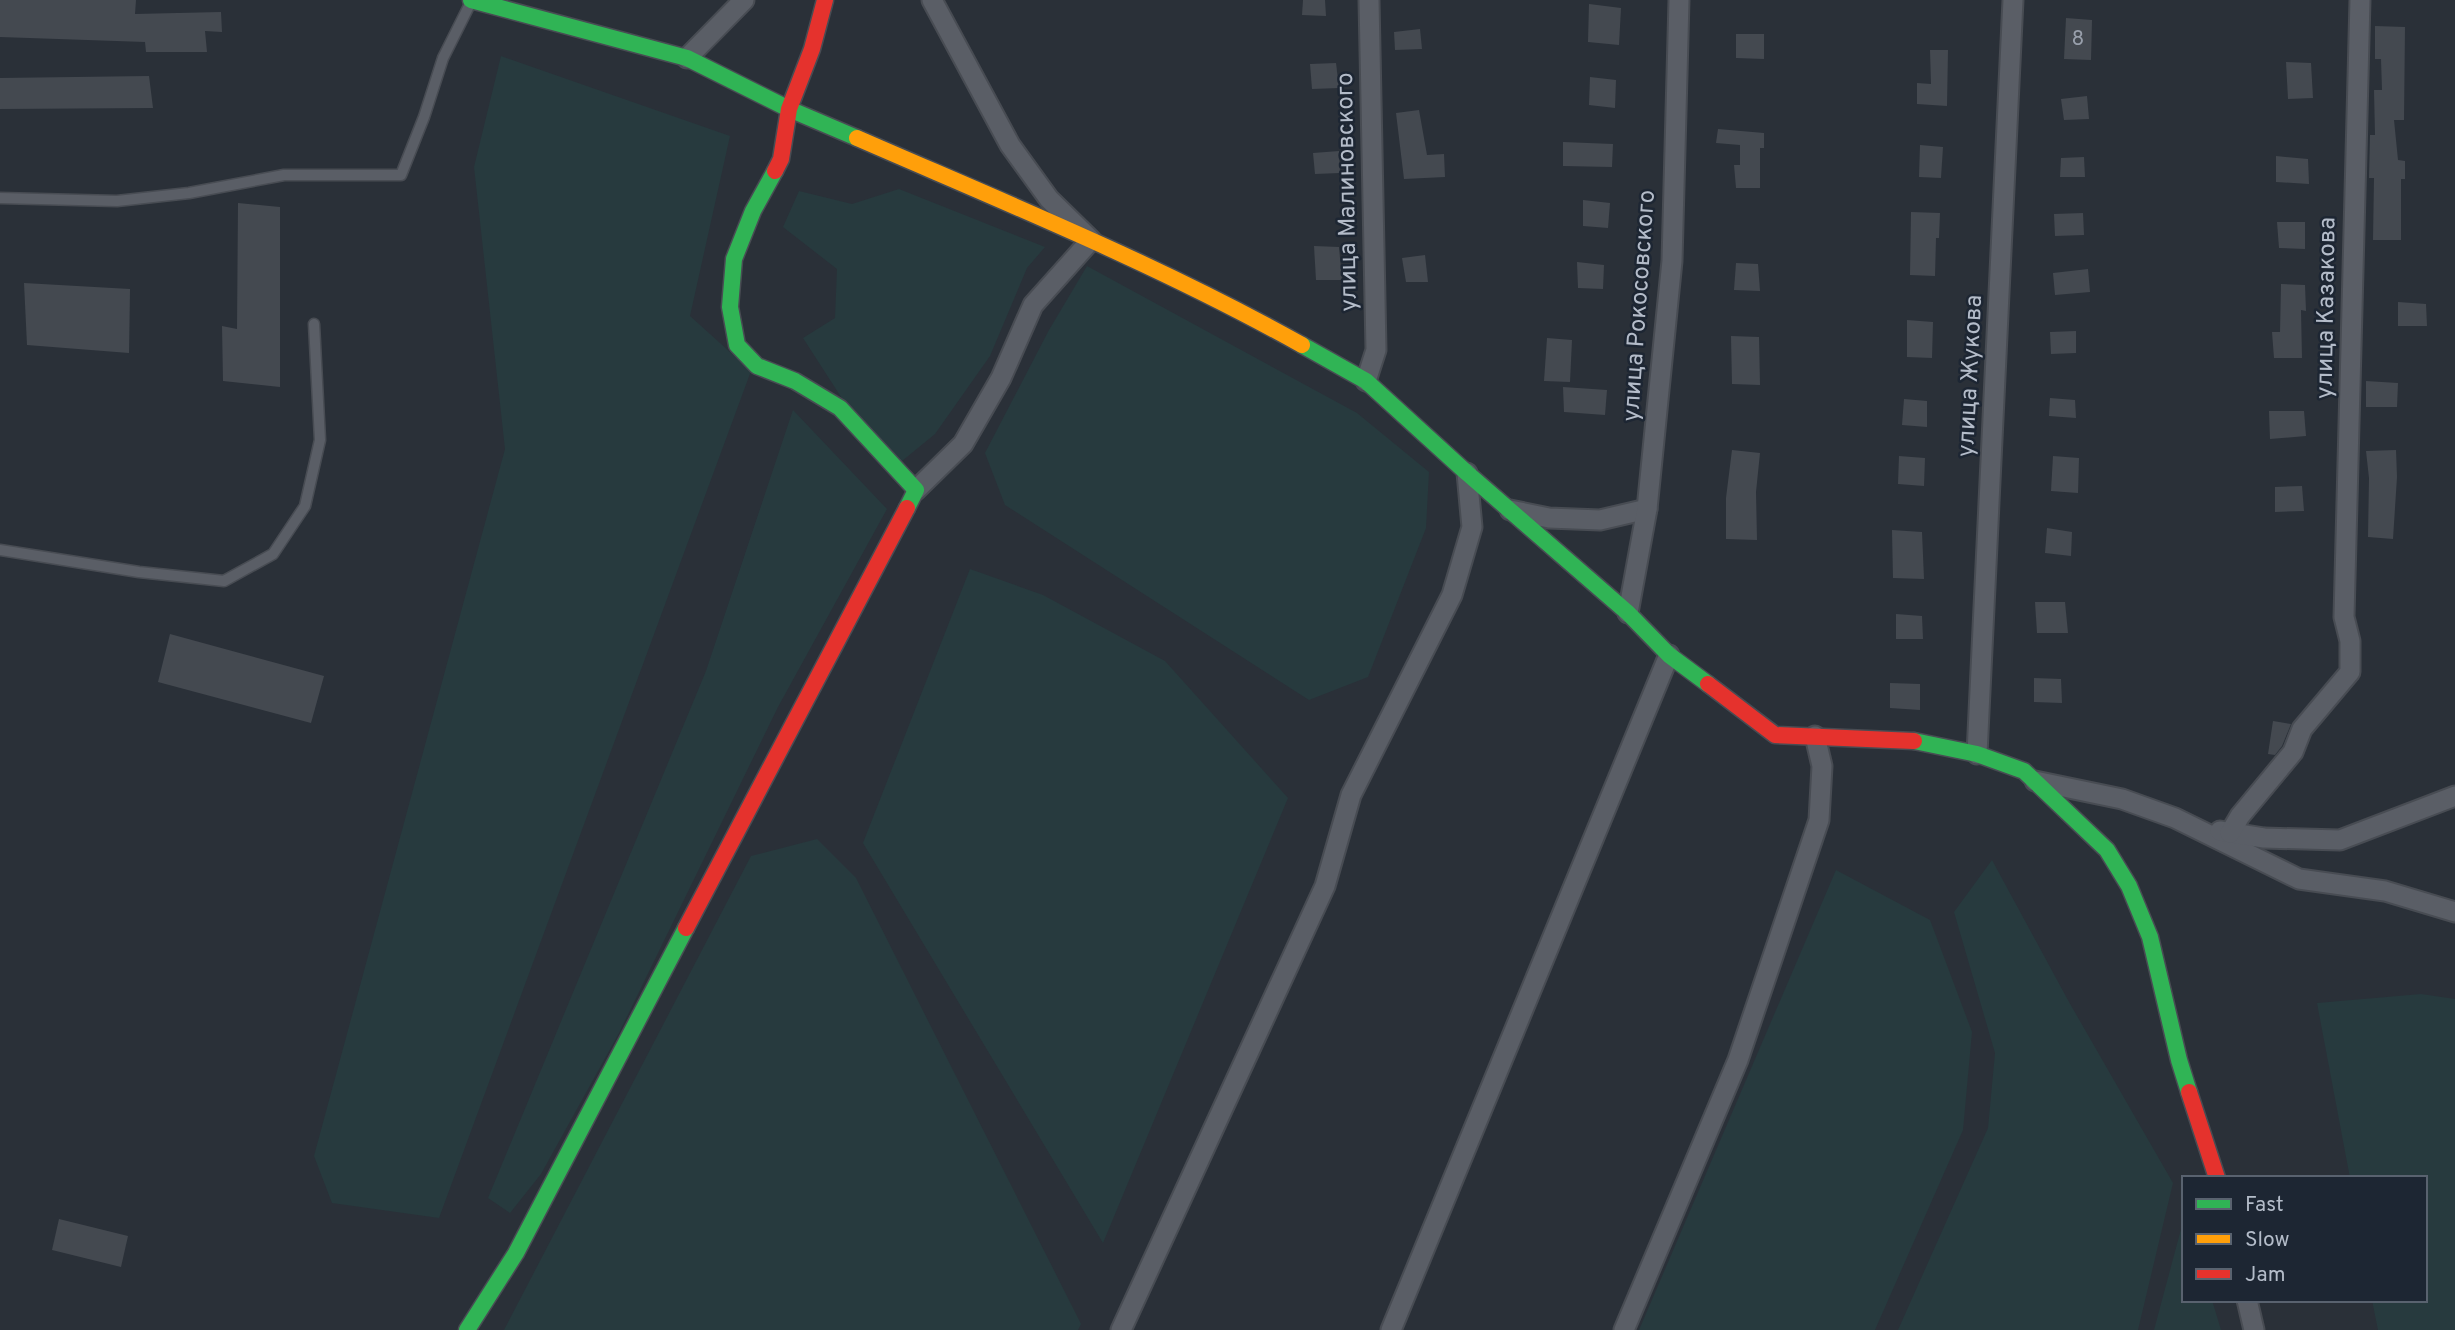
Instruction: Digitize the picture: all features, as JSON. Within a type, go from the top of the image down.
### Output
[{"type":"street","points":[[471,0],[687,58],[789,109],[1091,240],[1256,318],[1366,381],[1628,613],[1669,655],[1775,735],[1925,742],[1978,754],[2024,771],[2107,850],[2129,886],[2150,937],[2179,1060],[2216,1176]]},
{"type":"street","points":[[687,58],[744,0]]},
{"type":"street","points":[[825,0],[812,49],[789,109],[782,159],[753,211],[734,259],[730,307],[737,345],[757,366],[795,381],[840,408],[916,490]]},
{"type":"street","points":[[932,0],[1010,145],[1049,198],[1091,240]]},
{"type":"street","name":"улица Малиновского","points":[[1366,381],[1376,350],[1369,0]]},
{"type":"street","name":"улица Рокосовского","points":[[1628,613],[1647,509],[1672,261],[1679,0]]},
{"type":"street","name":"улица Жукова","points":[[1978,754],[2013,0]]},
{"type":"street","name":"улица Казакова","points":[[2230,833],[2240,816],[2293,752],[2302,729],[2350,672],[2350,641],[2344,617],[2360,0]]},
{"type":"street","points":[[467,1330],[516,1253],[916,490],[963,444],[1001,378],[1033,305],[1091,240]]},
{"type":"street","points":[[1121,1330],[1325,886],[1351,795],[1452,595],[1472,527],[1467,473]]},
{"type":"street","points":[[1510,510],[1549,518],[1600,520],[1647,509]]},
{"type":"street","points":[[1391,1330],[1669,655]]},
{"type":"street","points":[[1624,1330],[1738,1060],[1819,820],[1822,766],[1815,736]]},
{"type":"street","points":[[2035,782],[2122,799],[2175,818],[2299,879],[2385,891],[2455,912]]},
{"type":"street","points":[[2194,828],[2264,838],[2340,840],[2455,796]]},
{"type":"street","points":[[2248,1302],[2255,1330]]},
{"type":"lane","points":[[0,198],[117,201],[189,193],[284,175],[401,176],[443,58],[471,0]]},
{"type":"lane","points":[[0,550],[139,572],[224,581],[273,554],[305,506],[320,440],[314,324]]},
{"type":"green space","points":[[501,56],[730,136],[690,316],[751,371],[439,1218],[332,1203],[314,1156],[505,449],[474,167]]},
{"type":"green space","points":[[899,189],[1045,247],[1027,268],[990,356],[935,434],[902,461],[881,459],[803,338],[835,318],[837,269],[783,227],[799,191],[852,204]]},
{"type":"green space","points":[[1087,266],[1357,413],[1429,472],[1426,528],[1368,677],[1309,700],[1005,505],[985,453],[1049,330]]},
{"type":"green space","points":[[793,410],[887,509],[778,707],[619,1033],[541,1174],[510,1213],[488,1198],[706,671]]},
{"type":"green space","points":[[970,569],[1043,595],[1165,661],[1288,798],[1103,1243],[863,843]]},
{"type":"green space","points":[[817,839],[856,878],[1081,1324],[1078,1330],[504,1330],[751,856]]},
{"type":"green space","points":[[1992,860],[2069,1002],[2173,1183],[2138,1330],[1898,1330],[1988,1128],[1995,1053],[1954,912]]},
{"type":"green space","points":[[1836,870],[1930,920],[1972,1032],[1963,1130],[1875,1330],[1639,1330]]},
{"type":"green space","points":[[2421,994],[2455,999],[2455,1330],[2378,1330],[2372,1302],[2427,1302],[2427,1176],[2350,1176],[2317,1003]]},
{"type":"green space","points":[[2182,1225],[2182,1302],[2213,1302],[2221,1330],[2154,1330]]},
{"type":"building","points":[[0,0],[136,0],[135,14],[221,12],[222,32],[205,31],[207,52],[146,52],[145,42],[0,37]]},
{"type":"building","points":[[1303,0],[1325,0],[1326,16],[1302,15]]},
{"type":"building","points":[[1589,4],[1621,8],[1619,45],[1588,42]]},
{"type":"building","points":[[2066,18],[2092,20],[2091,60],[2064,59]]},
{"type":"building","points":[[2375,26],[2405,27],[2404,120],[2394,120],[2398,160],[2405,161],[2405,179],[2401,179],[2401,240],[2373,240],[2374,178],[2369,178],[2370,135],[2375,135],[2374,90],[2382,90],[2381,59],[2375,59]]},
{"type":"building","points":[[1420,29],[1422,49],[1395,50],[1394,32]]},
{"type":"building","points":[[1736,34],[1764,34],[1764,59],[1736,58]]},
{"type":"building","points":[[1930,50],[1948,50],[1947,106],[1917,104],[1917,83],[1931,84]]},
{"type":"building","points":[[2286,62],[2311,63],[2313,98],[2288,99]]},
{"type":"building","points":[[1336,63],[1339,88],[1312,89],[1310,64]]},
{"type":"building","points":[[149,76],[153,108],[0,109],[0,78]]},
{"type":"building","points":[[1590,77],[1616,80],[1615,108],[1589,105]]},
{"type":"building","points":[[2087,96],[2089,119],[2064,120],[2061,99]]},
{"type":"building","points":[[1419,110],[1427,155],[1444,154],[1445,177],[1404,179],[1396,113]]},
{"type":"building","points":[[1718,129],[1764,133],[1764,148],[1760,148],[1760,188],[1736,188],[1734,165],[1740,165],[1740,145],[1716,143]]},
{"type":"building","points":[[1563,142],[1613,144],[1612,167],[1563,166]]},
{"type":"building","points":[[1920,145],[1943,147],[1941,178],[1919,177]]},
{"type":"building","points":[[1339,151],[1340,173],[1315,174],[1313,153]]},
{"type":"building","points":[[2276,156],[2308,159],[2309,184],[2276,182]]},
{"type":"building","points":[[2084,157],[2085,177],[2060,177],[2061,158]]},
{"type":"building","points":[[1583,200],[1610,203],[1608,228],[1583,226]]},
{"type":"building","points":[[238,203],[280,207],[280,387],[223,381],[222,326],[237,329]]},
{"type":"building","points":[[1911,212],[1940,213],[1935,276],[1910,275]]},
{"type":"building","points":[[2083,213],[2084,235],[2055,236],[2054,214]]},
{"type":"building","points":[[2277,222],[2305,222],[2305,249],[2279,248]]},
{"type":"building","points":[[1314,246],[1339,247],[1342,280],[1316,280]]},
{"type":"building","points":[[1425,255],[1428,282],[1406,282],[1402,258]]},
{"type":"building","points":[[1577,262],[1604,265],[1603,289],[1578,288]]},
{"type":"building","points":[[1736,263],[1758,264],[1760,291],[1734,290]]},
{"type":"building","points":[[2088,269],[2090,292],[2055,295],[2053,273]]},
{"type":"building","points":[[24,283],[130,289],[129,353],[27,345]]},
{"type":"building","points":[[2281,284],[2305,285],[2306,311],[2301,310],[2302,358],[2274,358],[2272,332],[2280,332]]},
{"type":"building","points":[[2398,302],[2426,304],[2427,326],[2398,326]]},
{"type":"building","points":[[1907,320],[1933,322],[1932,358],[1907,357]]},
{"type":"building","points":[[2076,331],[2076,353],[2051,354],[2050,332]]},
{"type":"building","points":[[1731,336],[1759,337],[1760,385],[1732,384]]},
{"type":"building","points":[[1547,338],[1572,340],[1570,382],[1544,381]]},
{"type":"building","points":[[2366,381],[2398,383],[2397,407],[2366,407]]},
{"type":"building","points":[[1563,387],[1607,390],[1605,415],[1564,412]]},
{"type":"building","points":[[2050,398],[2075,400],[2076,418],[2049,416]]},
{"type":"building","points":[[1904,399],[1927,401],[1927,427],[1902,425]]},
{"type":"building","points":[[2269,411],[2304,411],[2306,436],[2270,439]]},
{"type":"building","points":[[1732,450],[1760,453],[1756,492],[1757,540],[1726,539],[1726,498]]},
{"type":"building","points":[[2396,450],[2393,539],[2368,537],[2369,478],[2366,451]]},
{"type":"building","points":[[1899,456],[1925,458],[1924,486],[1898,484]]},
{"type":"building","points":[[2053,456],[2079,458],[2078,493],[2051,491]]},
{"type":"building","points":[[2302,486],[2304,511],[2275,512],[2275,487]]},
{"type":"building","points":[[2047,528],[2072,532],[2071,556],[2045,553]]},
{"type":"building","points":[[1892,530],[1922,532],[1924,579],[1893,578]]},
{"type":"building","points":[[2035,602],[2065,602],[2068,633],[2037,633]]},
{"type":"building","points":[[1896,614],[1922,616],[1923,639],[1896,639]]},
{"type":"building","points":[[170,634],[324,676],[311,723],[158,682]]},
{"type":"building","points":[[2034,678],[2061,679],[2062,703],[2034,702]]},
{"type":"building","points":[[1890,683],[1920,684],[1920,710],[1890,708]]},
{"type":"building","points":[[2273,721],[2291,724],[2275,755],[2268,754]]},
{"type":"building","points":[[59,1219],[128,1236],[121,1267],[52,1250]]},
{"type":"traffic: fast","points":[[471,0],[687,58],[789,109],[857,138]]},
{"type":"traffic: fast","points":[[775,171],[753,211],[734,259],[730,307],[737,345],[757,366],[795,381],[840,408],[916,490],[907,508]]},
{"type":"traffic: fast","points":[[1302,345],[1366,381],[1628,613],[1669,655],[1708,684]]},
{"type":"traffic: fast","points":[[1914,741],[1977,754],[2024,771],[2107,850],[2129,886],[2150,937],[2189,1092]]},
{"type":"traffic: fast","points":[[467,1330],[516,1253],[686,928]]},
{"type":"traffic: slow","points":[[857,138],[1138,261],[1302,345]]},
{"type":"traffic: jam","points":[[775,171],[781,159],[789,109],[812,49],[825,0]]},
{"type":"traffic: jam","points":[[686,928],[907,508]]},
{"type":"traffic: jam","points":[[1708,684],[1775,735],[1914,741]]},
{"type":"traffic: jam","points":[[2189,1092],[2216,1176]]}]
